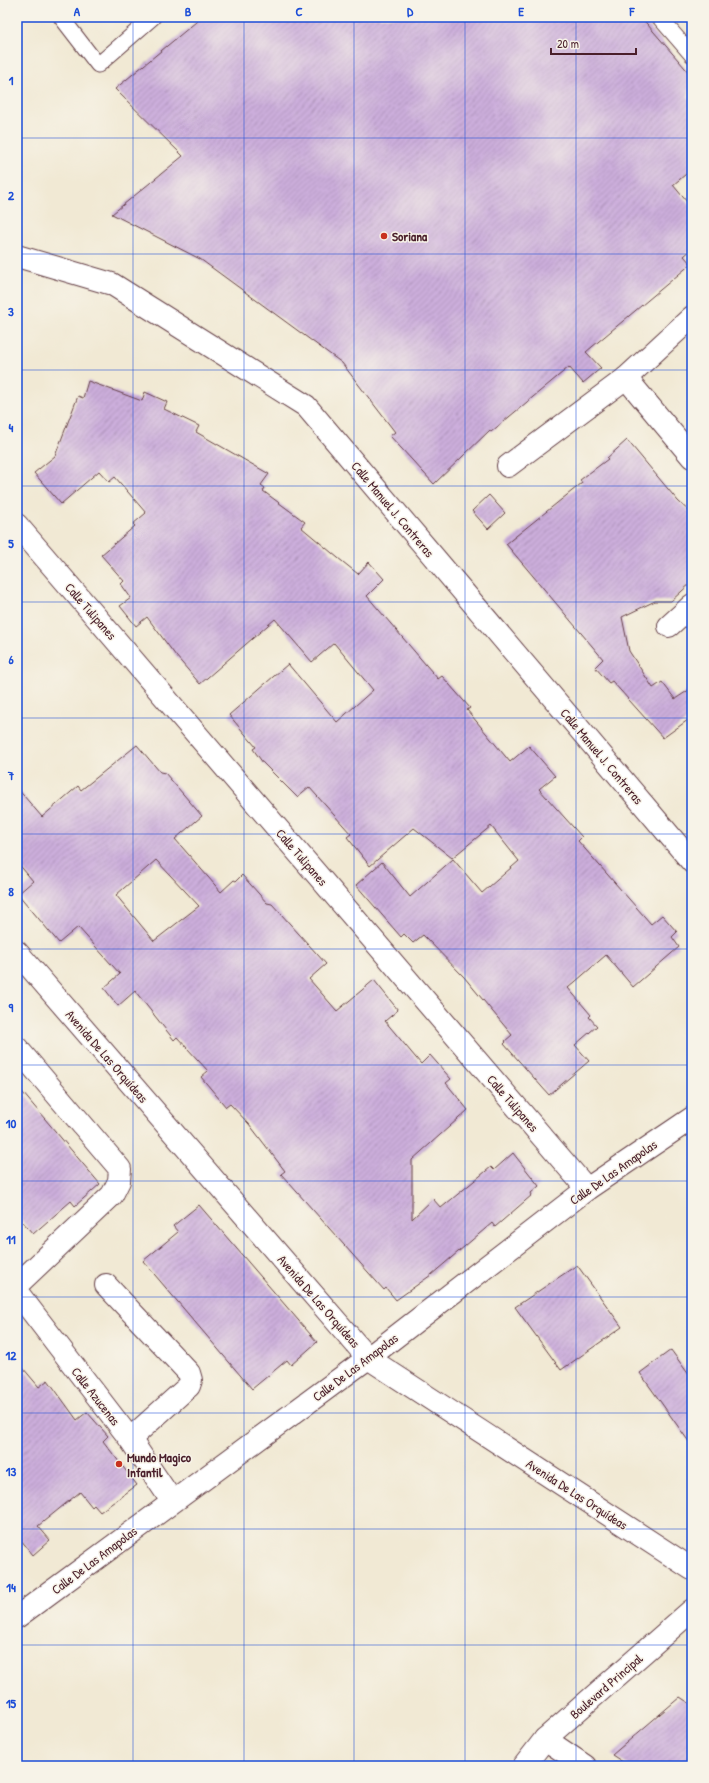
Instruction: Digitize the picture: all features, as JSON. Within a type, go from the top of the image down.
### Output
[{"type":"street","name":"Calle Manuel J. Contreras","points":[[17,256],[112,284],[306,406],[692,862]]},
{"type":"street","points":[[508,466],[626,378],[692,317]]},
{"type":"street","points":[[626,378],[692,457]]},
{"type":"street","name":"Calle Tulipanes","points":[[17,525],[587,1189]]},
{"type":"street","points":[[669,626],[692,605]]},
{"type":"street","name":"Avenida De Las Orquídeas","points":[[17,952],[368,1358],[692,1568]]},
{"type":"street","points":[[17,1048],[120,1169],[119,1181],[112,1195],[17,1284]]},
{"type":"street","name":"Calle De Las Amapolas","points":[[17,1617],[172,1501],[368,1358],[587,1189],[692,1118]]},
{"type":"street","points":[[106,1285],[189,1373],[190,1380],[188,1386],[130,1439]]},
{"type":"street","name":"Calle Azucenas","points":[[17,1292],[130,1439],[172,1501]]},
{"type":"street","name":"Boulevard Principal","points":[[524,1766],[545,1739],[692,1610]]},
{"type":"street","points":[[545,1739],[585,1766]]},
{"type":"lane","points":[[61,17],[98,64],[153,17]]},
{"type":"lane","points":[[659,17],[692,55]]},
{"type":"building","name":"Soriana","points":[[202,17],[641,17],[691,75],[688,98],[692,103],[692,169],[673,185],[692,208],[692,249],[684,256],[691,264],[586,352],[601,368],[583,383],[569,367],[491,432],[490,430],[434,484],[390,436],[395,432],[342,363],[200,259],[112,214],[183,156],[115,89]]},
{"type":"building","points":[[88,381],[142,401],[145,392],[167,402],[164,409],[199,426],[196,432],[269,474],[261,485],[265,488],[263,491],[305,522],[301,527],[358,574],[369,562],[384,579],[367,596],[438,679],[442,676],[470,708],[467,710],[510,762],[529,746],[555,776],[539,789],[582,837],[578,841],[651,924],[662,915],[677,932],[672,937],[679,947],[633,987],[606,955],[568,988],[591,1015],[589,1017],[597,1026],[575,1045],[589,1061],[549,1095],[504,1044],[506,1042],[505,1041],[512,1035],[464,977],[423,935],[413,943],[404,934],[401,937],[356,885],[382,862],[410,897],[453,859],[482,893],[519,861],[491,826],[452,858],[414,828],[370,866],[347,837],[351,834],[309,787],[297,797],[263,763],[253,749],[256,747],[229,715],[288,664],[337,722],[373,690],[334,643],[312,662],[275,619],[200,684],[176,656],[147,617],[136,626],[120,606],[131,598],[121,584],[124,581],[101,555],[135,526],[133,524],[146,513],[115,477],[109,482],[99,471],[61,504],[34,473],[55,456],[78,396],[83,398]]},
{"type":"building","points":[[627,440],[678,501],[692,514],[692,582],[671,601],[655,601],[622,617],[629,651],[653,688],[662,682],[675,699],[692,688],[692,717],[663,738],[612,681],[609,683],[595,667],[603,659],[506,544],[582,483],[580,480],[608,459],[607,458]]},
{"type":"building","points":[[489,495],[505,513],[488,529],[472,511]]},
{"type":"building","points":[[137,745],[160,772],[165,773],[202,816],[175,839],[221,892],[242,875],[267,903],[272,904],[326,964],[309,979],[337,1011],[374,980],[398,1010],[385,1021],[421,1064],[430,1055],[451,1079],[446,1083],[468,1110],[412,1160],[412,1219],[433,1199],[441,1208],[491,1167],[494,1170],[513,1153],[539,1186],[531,1193],[532,1195],[495,1227],[492,1223],[431,1275],[396,1300],[386,1288],[384,1290],[281,1174],[285,1171],[249,1124],[230,1104],[226,1107],[201,1077],[208,1071],[177,1037],[174,1040],[135,991],[118,1006],[104,988],[120,974],[78,927],[59,943],[18,894],[33,881],[17,862],[17,788],[42,817],[78,786],[81,790]],"holes":[[[156,860],[199,906],[154,941],[116,895]]]},
{"type":"building","points":[[17,1086],[100,1184],[75,1206],[71,1201],[33,1234],[17,1215]]},
{"type":"building","points":[[199,1205],[317,1342],[291,1365],[287,1360],[252,1389],[143,1261],[178,1232],[173,1226]]},
{"type":"building","points":[[577,1265],[622,1327],[561,1370],[515,1307]]},
{"type":"building","points":[[671,1350],[692,1379],[692,1446],[640,1373]]},
{"type":"building","points":[[17,1361],[39,1387],[48,1380],[77,1420],[87,1412],[108,1436],[103,1441],[137,1485],[100,1512],[94,1505],[92,1507],[80,1492],[38,1526],[50,1540],[33,1555],[21,1540],[17,1543]]},
{"type":"building","points":[[680,1697],[692,1705],[692,1766],[629,1766],[612,1755]]},
{"type":"place","name":"Soriana","points":[[384,236]]},
{"type":"place","name":"Mundo Magico Infantil","points":[[119,1464]]}]
